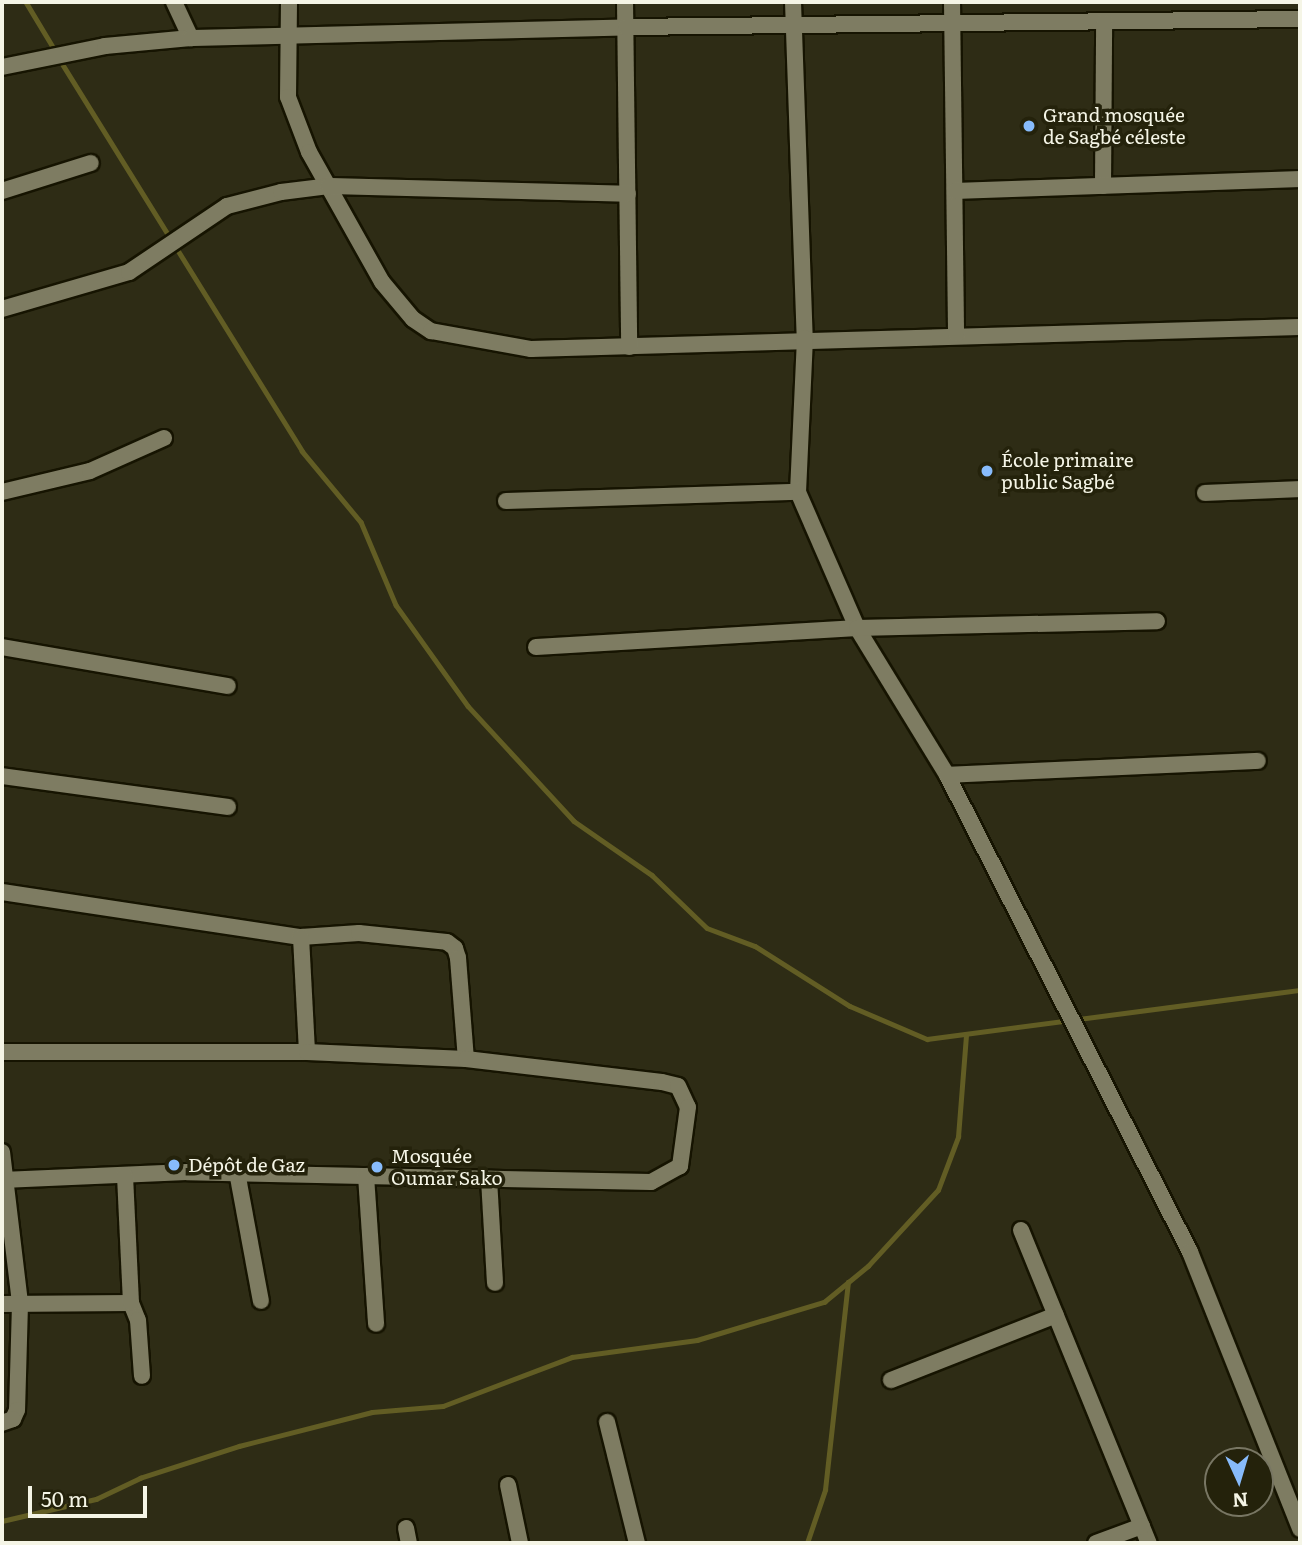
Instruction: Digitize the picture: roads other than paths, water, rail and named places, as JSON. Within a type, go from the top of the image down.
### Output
[{"type":"street","points":[[174,2],[191,38]]},
{"type":"street","points":[[289,2],[288,97],[309,152],[382,282],[413,319],[431,331],[531,349],[805,338],[1300,327]]},
{"type":"street","points":[[625,2],[629,347]]},
{"type":"street","points":[[793,2],[805,338],[798,492],[857,628],[947,775],[1190,1252],[1300,1529]]},
{"type":"street","points":[[952,2],[956,334]]},
{"type":"street","points":[[2,67],[105,46],[191,38],[625,27],[952,27],[1300,19]]},
{"type":"street","points":[[1103,186],[1104,23]]},
{"type":"street","points":[[2,191],[91,163]]},
{"type":"street","points":[[954,191],[1300,179]]},
{"type":"street","points":[[2,309],[129,272],[227,206],[281,192],[329,186],[628,194]]},
{"type":"street","points":[[2,492],[90,471],[164,438]]},
{"type":"street","points":[[1205,493],[1300,489]]},
{"type":"street","points":[[506,501],[798,492]]},
{"type":"street","points":[[536,648],[857,628],[1157,621]]},
{"type":"street","points":[[2,647],[228,686]]},
{"type":"street","points":[[947,775],[1258,761]]},
{"type":"street","points":[[2,776],[228,807]]},
{"type":"street","points":[[2,892],[301,937],[359,933],[447,942],[456,948],[466,1059]]},
{"type":"street","points":[[301,937],[307,1052]]},
{"type":"street","points":[[2,1052],[307,1052],[466,1059],[662,1082],[678,1086],[688,1107],[680,1166],[662,1179],[489,1179],[237,1172],[4,1180]]},
{"type":"street","points":[[2,1152],[20,1304],[16,1410],[13,1419],[2,1423]]},
{"type":"street","points":[[237,1172],[261,1301]]},
{"type":"street","points":[[125,1175],[131,1303],[138,1320],[142,1376]]},
{"type":"street","points":[[366,1176],[376,1324]]},
{"type":"street","points":[[489,1179],[495,1283]]},
{"type":"street","points":[[1021,1230],[1149,1543]]},
{"type":"street","points":[[2,1304],[131,1303]]},
{"type":"street","points":[[891,1380],[1056,1315]]},
{"type":"street","points":[[607,1422],[637,1543]]},
{"type":"street","points":[[508,1485],[520,1543]]},
{"type":"street","points":[[1096,1543],[1142,1526]]},
{"type":"waterway","points":[[26,2],[56,52]]},
{"type":"waterway","points":[[60,60],[302,451],[361,522],[396,605],[468,706],[574,821],[652,875],[707,928],[755,946],[850,1006],[927,1039],[1300,990]]},
{"type":"waterway","points":[[2,1521],[96,1499],[140,1478],[239,1446],[372,1412],[443,1406],[572,1357],[697,1340],[824,1302],[868,1266],[938,1190],[958,1137],[966,1035]]},
{"type":"waterway","points":[[807,1543],[825,1490],[848,1282]]},
{"type":"place","name":"Grand mosquée de Sagbé céleste","points":[[1029,126]]},
{"type":"place","name":"École primaire public Sagbé","points":[[987,471]]},
{"type":"place","name":"Dépôt de Gaz","points":[[174,1165]]},
{"type":"place","name":"Mosquée Oumar Sako","points":[[377,1167]]}]
